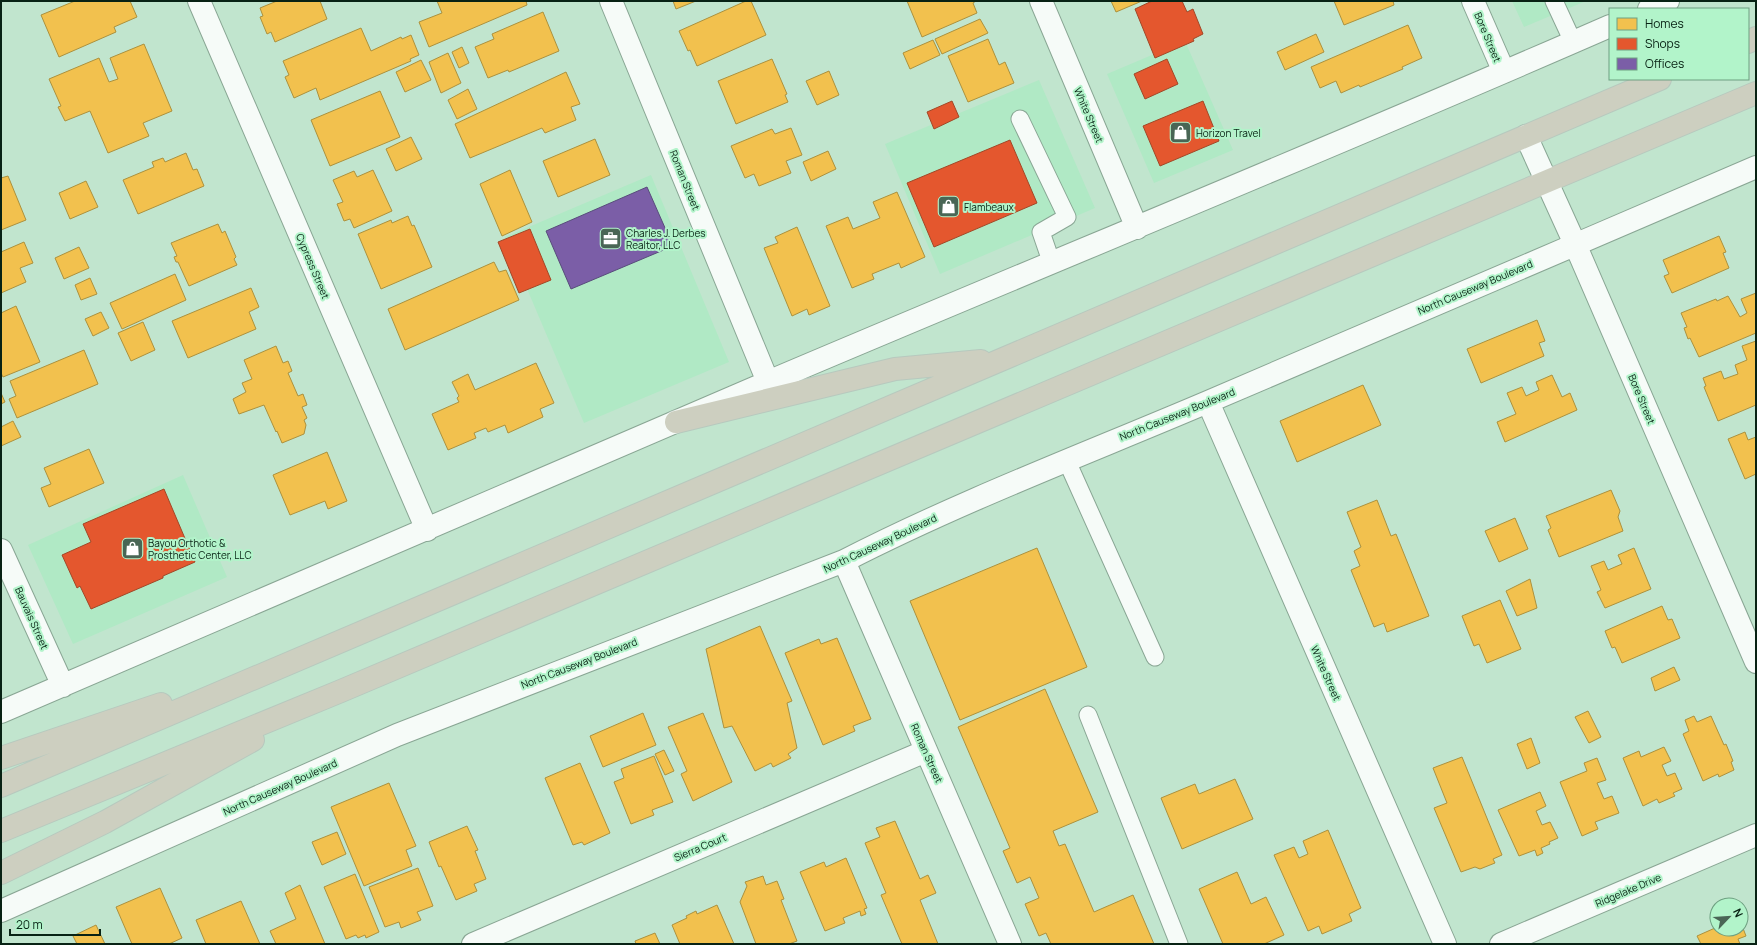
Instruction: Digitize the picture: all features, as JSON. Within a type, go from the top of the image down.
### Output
[{"type":"highway","points":[[1,786],[1658,80]]},
{"type":"highway","points":[[1,831],[400,666],[1756,93]]},
{"type":"highway","points":[[676,422],[895,369],[1002,359]]},
{"type":"highway","points":[[1,758],[321,650]]},
{"type":"highway","points":[[1,873],[106,822],[340,691]]},
{"type":"street","name":"Cypress Street","points":[[199,1],[427,530]]},
{"type":"street","name":"Roman Street","points":[[611,1],[768,382]]},
{"type":"street","name":"White Street","points":[[1041,1],[1137,228]]},
{"type":"street","name":"Bore Street","points":[[1473,1],[1504,72]]},
{"type":"street","points":[[1651,8],[1668,1]]},
{"type":"street","points":[[1,712],[768,382],[1052,264],[1609,26]]},
{"type":"street","name":"Bore Street","points":[[1526,136],[1575,244],[1756,662]]},
{"type":"street","name":"North Causeway Boulevard","points":[[1,911],[397,735],[844,561],[891,536],[1066,459],[1208,402],[1756,166]]},
{"type":"street","name":"White Street","points":[[1208,402],[1445,944]]},
{"type":"street","name":"Bauvais Street","points":[[1,550],[63,686]]},
{"type":"street","name":"Roman Street","points":[[844,561],[1010,944]]},
{"type":"street","name":"Sierra Court","points":[[473,944],[926,751]]},
{"type":"street","name":"Ridgelake Drive","points":[[1501,944],[1756,835]]},
{"type":"lane","points":[[1554,1],[1573,42]]},
{"type":"lane","points":[[1020,119],[1067,217],[1041,232],[1052,264]]},
{"type":"lane","points":[[1066,459],[1156,657]]},
{"type":"lane","points":[[1088,715],[1179,944]]},
{"type":"shaded area","points":[[1512,1],[1586,1],[1524,27]]},
{"type":"shaded area","points":[[1185,41],[1233,150],[1154,183],[1107,74]]},
{"type":"shaded area","points":[[1039,80],[1095,208],[940,274],[885,144]]},
{"type":"shaded area","points":[[651,175],[729,362],[584,423],[505,237]]},
{"type":"shaded area","points":[[183,475],[227,577],[73,644],[28,545]]},
{"type":"building: Homes","points":[[75,1],[130,1],[137,17],[114,27],[116,32],[59,57],[41,15]]},
{"type":"building: Homes","points":[[277,1],[320,1],[327,19],[275,42],[271,32],[267,34],[260,17],[263,16],[260,8]]},
{"type":"building: Homes","points":[[437,1],[526,1],[527,5],[429,47],[419,22],[442,13]]},
{"type":"building: Homes","points":[[673,1],[696,1],[676,9]]},
{"type":"building: Homes","points":[[746,1],[751,1],[766,35],[697,66],[679,31]]},
{"type":"building: Homes","points":[[907,1],[976,1],[973,3],[977,13],[922,37]]},
{"type":"building: Homes","points":[[1111,1],[1142,1],[1116,12]]},
{"type":"building: Homes","points":[[1334,1],[1393,1],[1394,5],[1344,25]]},
{"type":"building: Homes","points":[[543,12],[559,51],[509,72],[508,70],[488,78],[475,47],[494,39],[492,34]]},
{"type":"building: Homes","points":[[980,19],[988,33],[942,54],[935,39]]},
{"type":"building: Homes","points":[[1408,25],[1422,58],[1402,67],[1403,69],[1360,87],[1359,85],[1341,93],[1336,81],[1320,88],[1311,67]]},
{"type":"building: Homes","points":[[361,28],[371,51],[401,37],[402,39],[411,35],[419,55],[410,59],[411,61],[320,100],[316,88],[294,98],[285,77],[289,75],[283,61]]},
{"type":"building: Homes","points":[[1316,34],[1324,52],[1285,70],[1277,52]]},
{"type":"building: Homes","points":[[988,39],[999,65],[1005,62],[1014,83],[968,102],[948,56]]},
{"type":"building: Homes","points":[[933,40],[940,55],[910,69],[903,53]]},
{"type":"building: Homes","points":[[144,44],[172,111],[143,123],[149,136],[108,153],[90,111],[65,121],[58,107],[61,106],[49,79],[99,58],[109,82],[118,79],[110,58]]},
{"type":"building: Homes","points":[[462,47],[469,63],[459,68],[452,52]]},
{"type":"building: Homes","points":[[448,53],[461,83],[441,93],[429,62]]},
{"type":"building: Homes","points":[[772,59],[787,94],[785,95],[788,102],[736,124],[718,81]]},
{"type":"building: Homes","points":[[421,60],[431,80],[405,92],[396,72]]},
{"type":"building: Homes","points":[[829,71],[839,95],[817,105],[806,81]]},
{"type":"building: Homes","points":[[566,72],[580,104],[571,107],[576,120],[545,133],[542,128],[470,158],[455,124]]},
{"type":"building: Homes","points":[[468,89],[477,109],[457,119],[448,100]]},
{"type":"building: Homes","points":[[380,91],[400,137],[330,166],[311,120]]},
{"type":"building: Homes","points":[[791,128],[802,155],[786,161],[791,173],[759,186],[754,174],[745,178],[731,146],[772,129],[775,134]]},
{"type":"building: Homes","points":[[411,137],[422,159],[396,171],[386,149]]},
{"type":"building: Homes","points":[[595,139],[610,175],[558,197],[543,161]]},
{"type":"building: Homes","points":[[828,151],[836,169],[811,181],[803,162]]},
{"type":"building: Homes","points":[[186,153],[193,170],[197,169],[204,186],[138,214],[123,180],[154,167],[152,162],[163,158],[165,162]]},
{"type":"building: Homes","points":[[373,170],[392,211],[354,228],[350,219],[344,221],[337,204],[343,202],[333,180],[354,171],[357,177]]},
{"type":"building: Homes","points":[[510,170],[532,222],[502,236],[480,184]]},
{"type":"building: Homes","points":[[8,176],[26,220],[1,230],[1,178]]},
{"type":"building: Homes","points":[[86,181],[98,207],[70,219],[59,193]]},
{"type":"building: Homes","points":[[897,192],[925,257],[901,268],[899,263],[872,274],[874,279],[852,288],[826,226],[848,217],[853,229],[880,218],[873,202]]},
{"type":"building: Homes","points":[[408,216],[412,226],[414,225],[432,267],[381,289],[358,234],[391,220],[392,223]]},
{"type":"building: Homes","points":[[218,224],[222,233],[225,231],[236,257],[234,259],[237,265],[189,286],[178,262],[176,262],[174,257],[177,256],[171,243]]},
{"type":"building: Homes","points":[[797,227],[830,306],[809,315],[807,309],[792,316],[764,248],[778,243],[775,237]]},
{"type":"building: Homes","points":[[1719,236],[1726,252],[1723,253],[1729,268],[1672,293],[1664,276],[1669,274],[1663,260]]},
{"type":"building: Homes","points":[[24,242],[33,263],[20,268],[26,282],[1,293],[1,252]]},
{"type":"building: Homes","points":[[79,247],[89,268],[64,279],[55,258]]},
{"type":"building: Homes","points":[[494,262],[499,272],[506,270],[519,300],[405,350],[388,309]]},
{"type":"building: Homes","points":[[175,274],[186,300],[122,329],[110,303]]},
{"type":"building: Homes","points":[[90,278],[97,294],[81,300],[75,285]]},
{"type":"building: Homes","points":[[251,288],[259,307],[249,312],[256,329],[188,358],[172,321]]},
{"type":"building: Homes","points":[[1756,293],[1756,333],[1699,357],[1690,338],[1688,339],[1684,328],[1687,327],[1681,313],[1716,299],[1717,301],[1728,296],[1740,317],[1747,313],[1741,299]]},
{"type":"building: Homes","points":[[16,306],[40,362],[3,377],[1,373],[1,313]]},
{"type":"building: Homes","points":[[101,312],[109,328],[93,336],[85,319]]},
{"type":"building: Homes","points":[[1537,320],[1545,341],[1539,343],[1544,356],[1481,383],[1467,349]]},
{"type":"building: Homes","points":[[143,322],[155,350],[131,361],[118,333]]},
{"type":"building: Homes","points":[[1756,341],[1756,405],[1718,421],[1704,387],[1706,386],[1703,378],[1721,371],[1724,379],[1738,374],[1735,365],[1747,360],[1742,346]]},
{"type":"building: Homes","points":[[276,346],[283,363],[288,361],[292,371],[288,373],[298,396],[303,394],[307,405],[302,407],[307,418],[304,420],[306,425],[304,434],[282,443],[264,405],[239,414],[233,399],[246,392],[242,383],[252,379],[244,360]]},
{"type":"building: Homes","points":[[84,350],[98,384],[17,418],[9,399],[16,396],[10,381]]},
{"type":"building: Homes","points":[[536,363],[554,403],[540,409],[543,417],[508,433],[505,425],[488,432],[486,428],[474,433],[476,438],[448,450],[432,414],[459,402],[457,398],[459,396],[452,382],[468,374],[475,390]]},
{"type":"building: Homes","points":[[1552,375],[1562,397],[1570,393],[1577,410],[1505,442],[1497,422],[1516,414],[1507,393],[1522,387],[1526,396],[1539,390],[1536,382]]},
{"type":"building: Homes","points":[[1363,385],[1381,425],[1297,462],[1280,421]]},
{"type":"building: Homes","points":[[1,393],[5,402],[1,404]]},
{"type":"building: Homes","points":[[13,421],[21,437],[1,446],[1,427]]},
{"type":"building: Homes","points":[[1745,432],[1748,440],[1756,437],[1756,474],[1745,479],[1728,439]]},
{"type":"building: Homes","points":[[89,449],[104,483],[49,507],[41,488],[51,484],[44,468]]},
{"type":"building: Homes","points":[[327,452],[347,501],[328,509],[325,501],[290,515],[273,475]]},
{"type":"building: Homes","points":[[1611,490],[1620,511],[1618,517],[1623,531],[1559,557],[1548,530],[1551,528],[1546,516]]},
{"type":"building: Homes","points":[[1377,500],[1391,536],[1396,534],[1429,616],[1387,632],[1384,623],[1374,627],[1351,570],[1360,566],[1354,551],[1361,547],[1347,512]]},
{"type":"building: Homes","points":[[1515,518],[1528,549],[1499,562],[1485,531]]},
{"type":"building: Homes","points":[[1037,548],[1087,667],[960,720],[910,601]]},
{"type":"building: Homes","points":[[1634,548],[1651,589],[1605,608],[1597,592],[1601,590],[1591,566],[1604,561],[1608,570],[1622,564],[1618,555]]},
{"type":"building: Homes","points":[[1530,579],[1537,608],[1517,616],[1506,591]]},
{"type":"building: Homes","points":[[1500,600],[1521,649],[1487,663],[1479,644],[1474,646],[1462,616]]},
{"type":"building: Homes","points":[[1662,606],[1668,620],[1672,619],[1680,638],[1622,663],[1615,647],[1612,648],[1605,631]]},
{"type":"building: Homes","points":[[760,626],[792,701],[787,703],[797,748],[788,754],[791,758],[773,767],[771,763],[755,771],[732,726],[724,728],[706,649]]},
{"type":"building: Homes","points":[[837,638],[871,719],[853,726],[855,731],[823,745],[785,653],[819,639],[821,644]]},
{"type":"building: Homes","points":[[1674,667],[1680,680],[1655,691],[1651,678]]},
{"type":"building: Homes","points":[[1045,689],[1098,812],[1053,831],[1059,846],[1065,844],[1094,912],[1133,895],[1154,944],[1051,944],[1046,933],[1039,936],[1025,904],[1039,898],[1030,877],[1017,883],[1003,851],[1010,848],[958,727]]},
{"type":"building: Homes","points":[[1588,711],[1601,737],[1589,743],[1575,717]]},
{"type":"building: Homes","points":[[643,713],[656,745],[603,767],[590,736]]},
{"type":"building: Homes","points":[[703,713],[732,782],[693,801],[681,774],[687,771],[668,727]]},
{"type":"building: Homes","points":[[1694,716],[1697,722],[1711,716],[1724,745],[1726,744],[1733,761],[1731,762],[1734,770],[1719,777],[1718,774],[1703,781],[1683,734],[1689,731],[1685,720]]},
{"type":"building: Homes","points":[[1531,738],[1540,763],[1527,769],[1517,744]]},
{"type":"building: Homes","points":[[1664,747],[1671,761],[1662,765],[1667,776],[1675,773],[1682,789],[1673,793],[1675,796],[1659,803],[1657,799],[1643,806],[1623,758],[1639,751],[1641,757]]},
{"type":"building: Homes","points":[[664,750],[674,771],[665,775],[655,754]]},
{"type":"building: Homes","points":[[654,756],[673,802],[652,810],[654,815],[631,824],[614,782],[624,778],[621,769]]},
{"type":"building: Homes","points":[[1462,757],[1502,855],[1493,859],[1495,863],[1480,869],[1475,867],[1461,872],[1434,808],[1447,803],[1433,768]]},
{"type":"building: Homes","points":[[1597,758],[1606,780],[1597,783],[1604,799],[1612,796],[1619,813],[1595,822],[1598,829],[1582,836],[1560,782],[1587,771],[1584,763]]},
{"type":"building: Homes","points":[[580,763],[610,833],[584,845],[582,842],[573,845],[545,778]]},
{"type":"building: Homes","points":[[1235,779],[1253,819],[1182,849],[1161,798],[1195,784],[1199,794]]},
{"type":"building: Homes","points":[[389,783],[416,846],[406,850],[412,866],[364,886],[331,807]]},
{"type":"building: Homes","points":[[1540,792],[1546,806],[1536,811],[1542,825],[1550,822],[1558,838],[1541,848],[1543,853],[1537,856],[1535,850],[1519,856],[1498,810]]},
{"type":"building: Homes","points":[[895,821],[920,879],[928,875],[936,893],[920,900],[938,944],[902,944],[881,895],[886,893],[865,843],[880,837],[876,828]]},
{"type":"building: Homes","points":[[467,826],[478,850],[475,851],[486,879],[474,884],[477,891],[456,900],[441,866],[439,867],[429,842]]},
{"type":"building: Homes","points":[[1328,830],[1361,908],[1349,914],[1352,921],[1322,934],[1319,926],[1308,931],[1274,855],[1294,847],[1299,858],[1308,854],[1303,841]]},
{"type":"building: Homes","points":[[337,832],[346,854],[322,865],[312,842]]},
{"type":"building: Homes","points":[[846,858],[867,908],[864,909],[866,914],[861,916],[860,911],[843,918],[845,923],[825,931],[800,872],[824,862],[826,867]]},
{"type":"building: Homes","points":[[418,868],[433,906],[417,912],[421,920],[401,928],[399,922],[385,927],[369,887]]},
{"type":"building: Homes","points":[[1237,872],[1251,904],[1266,897],[1284,935],[1264,944],[1223,944],[1199,889]]},
{"type":"building: Homes","points":[[355,874],[379,932],[366,938],[365,935],[358,938],[356,935],[346,939],[324,887]]},
{"type":"building: Homes","points":[[763,876],[766,885],[777,881],[784,899],[781,900],[797,941],[789,944],[756,944],[740,902],[747,886],[745,882]]},
{"type":"building: Homes","points":[[300,885],[325,944],[276,944],[270,931],[296,919],[285,893]]},
{"type":"building: Homes","points":[[160,888],[182,938],[169,944],[132,944],[116,907]]},
{"type":"building: Homes","points":[[241,901],[260,944],[206,944],[196,920]]},
{"type":"building: Homes","points":[[717,905],[734,944],[680,944],[672,925],[687,918],[686,916],[696,911],[697,914]]},
{"type":"building: Homes","points":[[96,925],[105,944],[77,944],[73,936]]},
{"type":"building: Homes","points":[[1709,931],[1709,937],[1743,937],[1738,939],[1740,944],[1701,944],[1697,936]]},
{"type":"building: Homes","points":[[655,933],[660,944],[636,944],[635,941]]},
{"type":"building: Shops","points":[[1152,1],[1182,1],[1187,12],[1193,9],[1203,34],[1193,39],[1194,41],[1155,58],[1135,9]]},
{"type":"building: Shops","points":[[1167,59],[1178,84],[1145,99],[1134,74]]},
{"type":"building: Shops","points":[[952,101],[959,117],[934,129],[927,112]]},
{"type":"building: Shops","name":"Horizon Travel","points":[[1203,101],[1219,141],[1160,166],[1143,126]]},
{"type":"building: Shops","points":[[1010,140],[1037,203],[934,247],[907,183]]},
{"type":"building: Shops","points":[[530,229],[551,280],[519,293],[498,242]]},
{"type":"building: Shops","name":"Bayou Orthotic & Prosthetic Center, LLC","points":[[164,489],[195,562],[163,576],[163,578],[91,609],[80,586],[77,588],[62,555],[91,542],[83,524]]},
{"type":"building: Offices","name":"Charles J. Derbes Realtor, LLC","points":[[647,187],[673,246],[571,289],[546,231]]},
{"type":"place","name":"Horizon Travel","points":[[1181,133]]},
{"type":"place","name":"Flambeaux","points":[[949,207]]},
{"type":"place","name":"Charles J. Derbes Realtor, LLC","points":[[610,239]]},
{"type":"place","name":"Bayou Orthotic & Prosthetic Center, LLC","points":[[133,549]]}]
